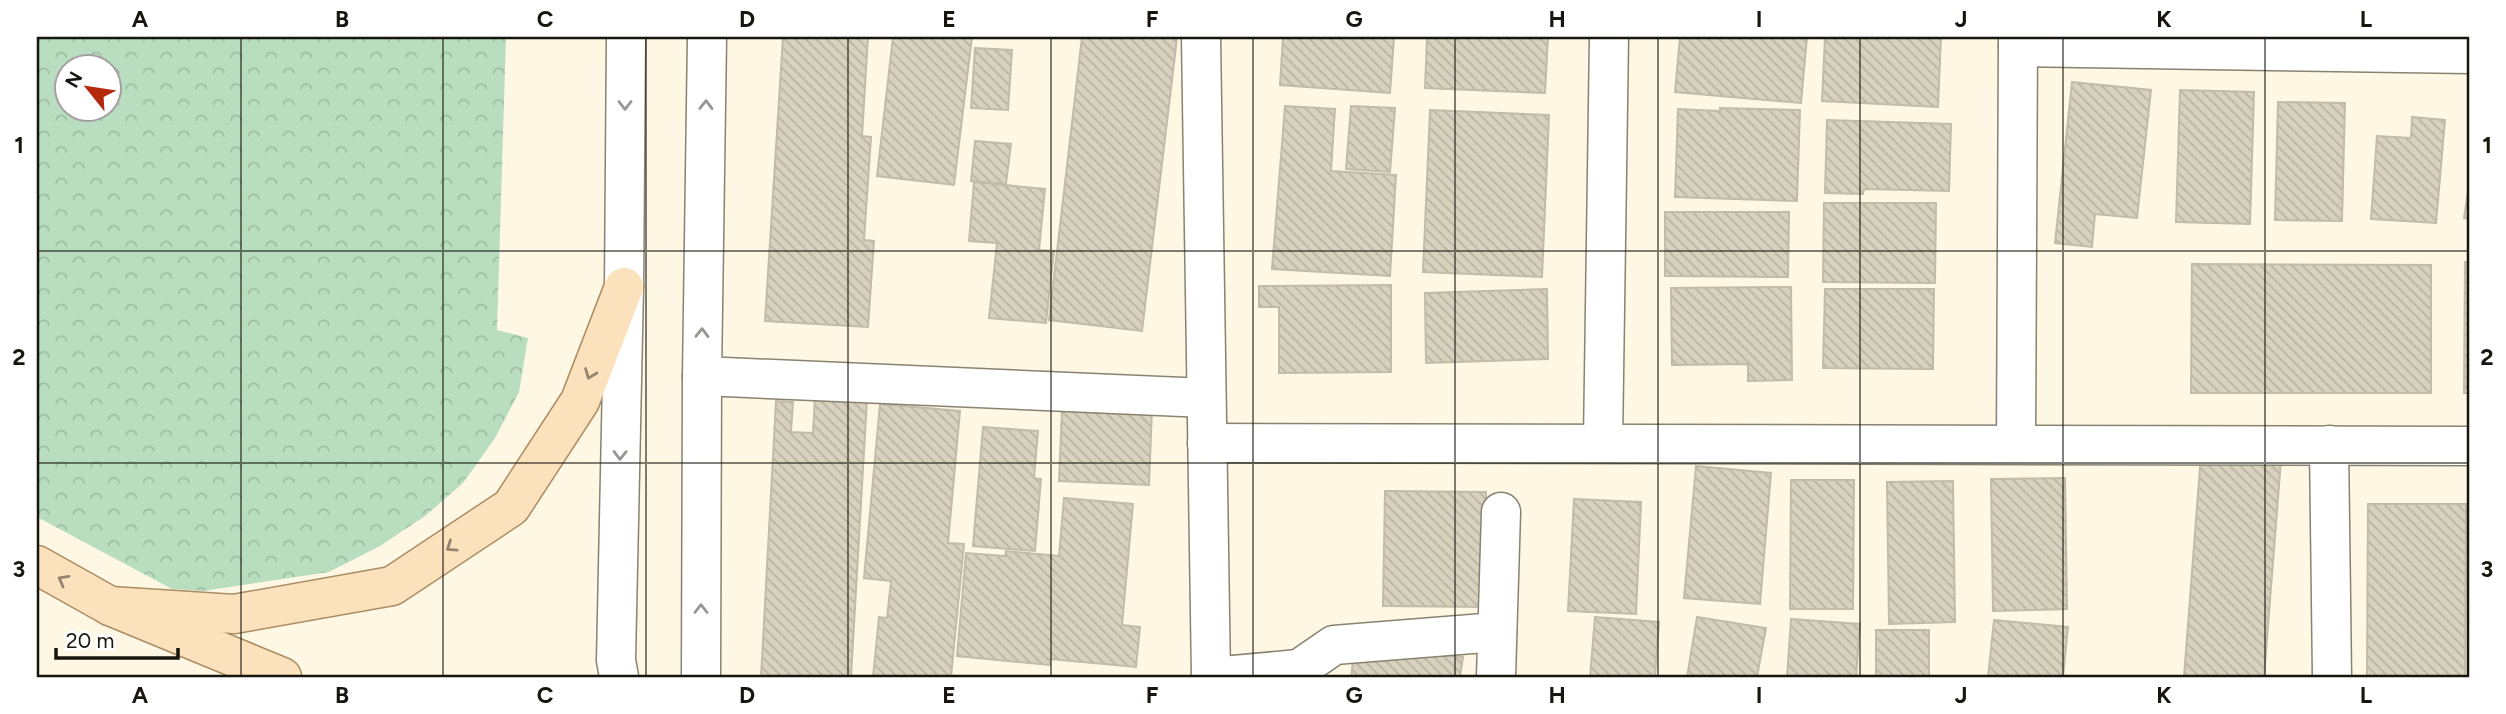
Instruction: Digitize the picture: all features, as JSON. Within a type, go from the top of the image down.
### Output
[{"type":"main road","points":[[110,606],[234,614],[392,586],[511,507],[580,401],[624,287]]},
{"type":"main road","points":[[37,565],[110,606],[282,677]]},
{"type":"street","points":[[619,677],[616,660],[624,287],[625,37]]},
{"type":"street","points":[[701,677],[707,37]]},
{"type":"street","points":[[1202,37],[1211,677],[1299,669],[1334,645],[1497,632]]},
{"type":"street","points":[[1603,443],[1609,37]]},
{"type":"street","points":[[2016,444],[2018,42],[2385,45],[2469,54]]},
{"type":"street","points":[[702,376],[1206,398]]},
{"type":"street","points":[[1207,443],[2469,446]]},
{"type":"street","points":[[2329,445],[2332,677]]},
{"type":"street","points":[[1496,677],[1501,512]]},
{"type":"green space","points":[[37,37],[506,37],[497,330],[528,338],[519,392],[495,438],[463,483],[425,516],[380,546],[329,572],[203,591],[172,589],[37,517]]},
{"type":"building","points":[[783,37],[868,37],[862,136],[871,137],[864,240],[874,241],[868,327],[765,321]]},
{"type":"building","points":[[893,37],[972,37],[954,185],[877,176]]},
{"type":"building","points":[[1082,37],[1177,38],[1142,331],[1049,320]]},
{"type":"building","points":[[1283,37],[1394,37],[1390,93],[1280,85]]},
{"type":"building","points":[[1427,37],[1548,37],[1545,93],[1425,88]]},
{"type":"building","points":[[1680,37],[1807,37],[1801,103],[1675,92]]},
{"type":"building","points":[[1825,37],[1941,37],[1938,107],[1822,101]]},
{"type":"building","points":[[975,48],[1012,50],[1008,110],[971,108]]},
{"type":"building","points":[[2072,82],[2151,90],[2137,218],[2095,214],[2092,247],[2055,243]]},
{"type":"building","points":[[2180,90],[2254,92],[2250,224],[2176,222]]},
{"type":"building","points":[[2278,102],[2345,103],[2342,221],[2275,220]]},
{"type":"building","points":[[1285,106],[1335,109],[1331,171],[1396,175],[1390,276],[1272,269]]},
{"type":"building","points":[[1351,106],[1395,108],[1390,172],[1346,169]]},
{"type":"building","points":[[1720,108],[1800,110],[1797,201],[1675,197],[1678,109],[1720,111]]},
{"type":"building","points":[[1430,110],[1549,115],[1542,277],[1423,272]]},
{"type":"building","points":[[2412,117],[2445,120],[2436,223],[2371,219],[2377,136],[2411,138]]},
{"type":"building","points":[[1827,120],[1951,124],[1949,191],[1864,189],[1863,194],[1825,193]]},
{"type":"building","points":[[975,141],[1011,144],[1006,184],[971,181]]},
{"type":"building","points":[[974,182],[1045,189],[1039,250],[1054,251],[1046,323],[989,318],[997,243],[969,241]]},
{"type":"building","points":[[2469,185],[2469,219],[2464,218]]},
{"type":"building","points":[[1824,203],[1936,203],[1935,283],[1823,282]]},
{"type":"building","points":[[1665,212],[1789,212],[1788,277],[1665,276]]},
{"type":"building","points":[[2465,262],[2469,262],[2469,393],[2464,393]]},
{"type":"building","points":[[2192,264],[2431,265],[2431,393],[2191,393]]},
{"type":"building","points":[[1391,285],[1391,372],[1279,373],[1279,307],[1259,307],[1259,286]]},
{"type":"building","points":[[1791,287],[1792,380],[1748,381],[1748,364],[1672,365],[1671,288]]},
{"type":"building","points":[[1547,289],[1548,359],[1426,363],[1425,293]]},
{"type":"building","points":[[1825,289],[1934,289],[1933,369],[1823,368]]},
{"type":"building","points":[[815,396],[867,399],[851,677],[761,677],[776,401],[793,402],[791,432],[813,433]]},
{"type":"building","points":[[880,404],[960,411],[948,543],[964,544],[951,677],[873,677],[879,617],[887,618],[891,581],[864,578]]},
{"type":"building","points":[[1152,409],[1149,485],[1059,481],[1062,410]]},
{"type":"building","points":[[983,427],[1038,431],[1034,478],[1041,479],[1035,551],[973,546]]},
{"type":"building","points":[[2201,454],[2281,460],[2264,677],[2184,677]]},
{"type":"building","points":[[1696,466],[1771,473],[1760,604],[1684,598]]},
{"type":"building","points":[[2065,478],[2067,609],[1993,611],[1991,479]]},
{"type":"building","points":[[1791,480],[1854,480],[1853,609],[1790,609]]},
{"type":"building","points":[[1953,481],[1955,622],[1889,624],[1887,482]]},
{"type":"building","points":[[1385,491],[1486,492],[1485,607],[1383,606]]},
{"type":"building","points":[[1064,498],[1133,504],[1122,625],[1140,627],[1136,667],[1050,659],[1050,665],[957,656],[966,553],[1005,556],[1006,551],[1059,556]]},
{"type":"building","points":[[1574,499],[1641,502],[1636,614],[1568,611]]},
{"type":"building","points":[[2368,504],[2466,504],[2465,677],[2367,677]]},
{"type":"building","points":[[1595,617],[1659,622],[1655,677],[1590,677]]},
{"type":"building","points":[[1697,617],[1766,628],[1757,677],[1687,677]]},
{"type":"building","points":[[1791,619],[1860,624],[1856,677],[1787,677]]},
{"type":"building","points":[[1994,620],[2068,627],[2063,677],[1988,677]]},
{"type":"building","points":[[1876,630],[1929,630],[1929,677],[1876,677]]},
{"type":"building","points":[[1355,646],[1463,657],[1460,677],[1351,677]]}]
